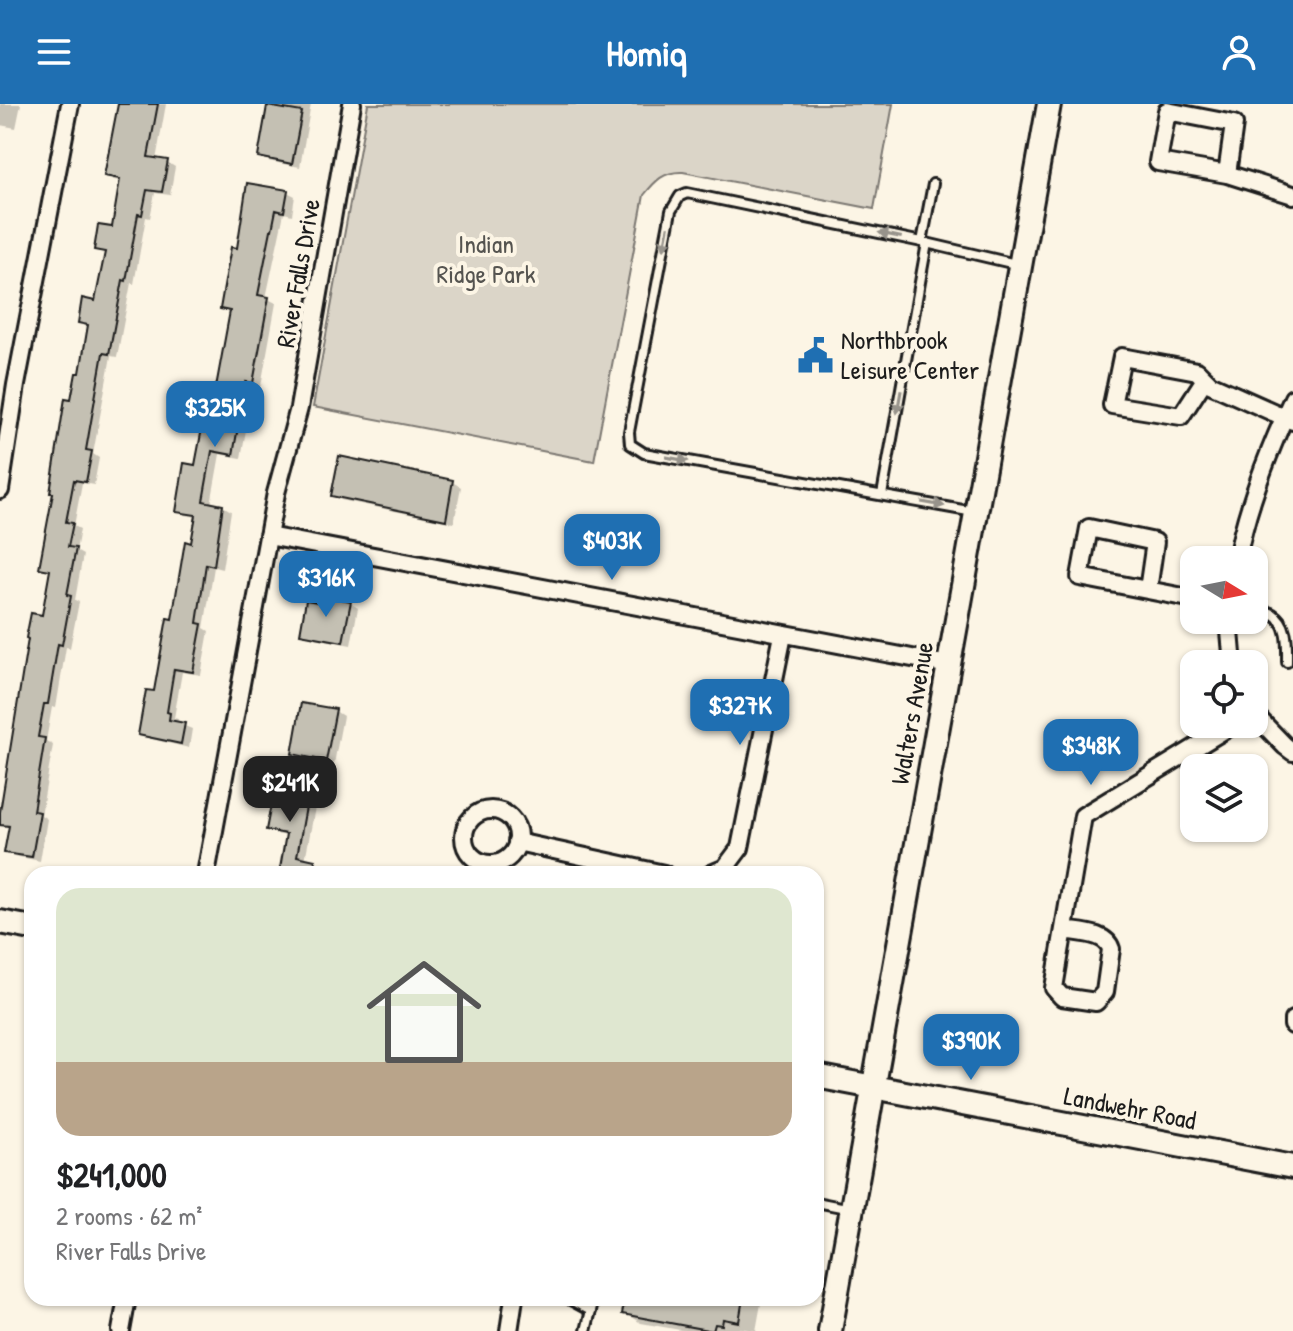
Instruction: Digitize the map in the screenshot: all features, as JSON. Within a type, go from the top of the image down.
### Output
[{"type":"main road","name":"Walters Avenue","points":[[830,1331],[1049,104]]},
{"type":"main road","points":[[0,922],[24,926]]},
{"type":"main road","name":"Landwehr Road","points":[[824,1078],[1293,1167]]},
{"type":"street","points":[[0,490],[16,385],[70,104]]},
{"type":"street","name":"River Falls Drive","points":[[207,866],[276,493],[296,423],[352,104]]},
{"type":"street","points":[[1227,174],[1234,124],[1167,111],[1158,162],[1227,174],[1293,195]]},
{"type":"street","points":[[1205,379],[1181,416],[1112,405],[1122,357],[1197,371],[1205,379],[1210,384],[1289,419]]},
{"type":"street","points":[[1239,546],[1289,419],[1293,398]]},
{"type":"street","points":[[1148,590],[1155,542],[1089,528],[1080,577],[1180,596]]},
{"type":"street","points":[[268,536],[949,665]]},
{"type":"street","points":[[726,866],[740,848],[783,635]]},
{"type":"street","points":[[1268,728],[1293,752]]},
{"type":"street","points":[[1064,930],[1096,936],[1110,943],[1105,992],[1096,1002],[1062,997],[1054,988],[1083,816],[1211,738]]},
{"type":"street","points":[[517,842],[627,866]]},
{"type":"street","points":[[121,1331],[126,1306]]},
{"type":"street","points":[[509,1331],[513,1306]]},
{"type":"lane","points":[[882,495],[933,184]]},
{"type":"lane","points":[[976,512],[644,453],[630,444],[629,432],[671,211],[680,196],[687,193],[925,242],[1020,265]]},
{"type":"lane","points":[[1268,612],[1279,620],[1287,633],[1287,662]]},
{"type":"lane","points":[[824,1204],[852,1209]]},
{"type":"lane","points":[[582,1306],[591,1311]]},
{"type":"lane","points":[[586,1331],[592,1306]]},
{"type":"green space","name":"Indian Ridge Park","points":[[368,104],[893,104],[874,209],[683,172],[665,175],[648,190],[644,195],[594,461],[313,407]]},
{"type":"building","points":[[118,104],[158,104],[148,157],[168,160],[162,192],[147,190],[142,215],[138,214],[109,354],[103,353],[86,450],[92,451],[86,482],[74,480],[66,522],[73,523],[68,547],[76,548],[67,595],[71,596],[62,645],[58,644],[48,704],[44,704],[38,737],[45,738],[33,811],[40,812],[32,857],[4,853],[9,826],[0,825],[0,812],[31,613],[42,615],[50,570],[39,568],[53,493],[50,493],[65,398],[71,399],[76,373],[80,373],[88,325],[78,323],[82,298],[95,301],[105,252],[94,250],[98,225],[112,227],[120,179],[104,176]]},
{"type":"building","points":[[267,106],[302,112],[292,164],[258,157]]},
{"type":"building","points":[[247,183],[288,190],[284,212],[276,210],[271,230],[258,295],[269,297],[253,383],[246,382],[233,455],[212,451],[203,501],[223,505],[214,566],[206,564],[197,623],[202,624],[193,672],[174,669],[167,712],[170,713],[169,720],[185,723],[181,744],[138,735],[146,690],[154,691],[167,618],[172,619],[185,541],[191,543],[196,515],[176,512],[184,463],[195,465],[208,397],[214,398],[230,311],[220,309],[231,247],[237,248]]},
{"type":"building","points":[[339,456],[453,480],[446,520],[331,496]]},
{"type":"building","points":[[330,597],[351,601],[343,642],[300,634],[306,600],[329,604]]},
{"type":"building","points":[[301,703],[336,709],[326,761],[292,754]]},
{"type":"building","points":[[276,779],[310,785],[297,856],[315,860],[314,866],[280,866],[286,834],[266,830]]},
{"type":"building","points":[[624,1306],[742,1306],[739,1322],[723,1319],[722,1325],[715,1324],[713,1331],[622,1314]]},
{"type":"place","name":"Northbrook Leisure Center","points":[[815,355]]}]
